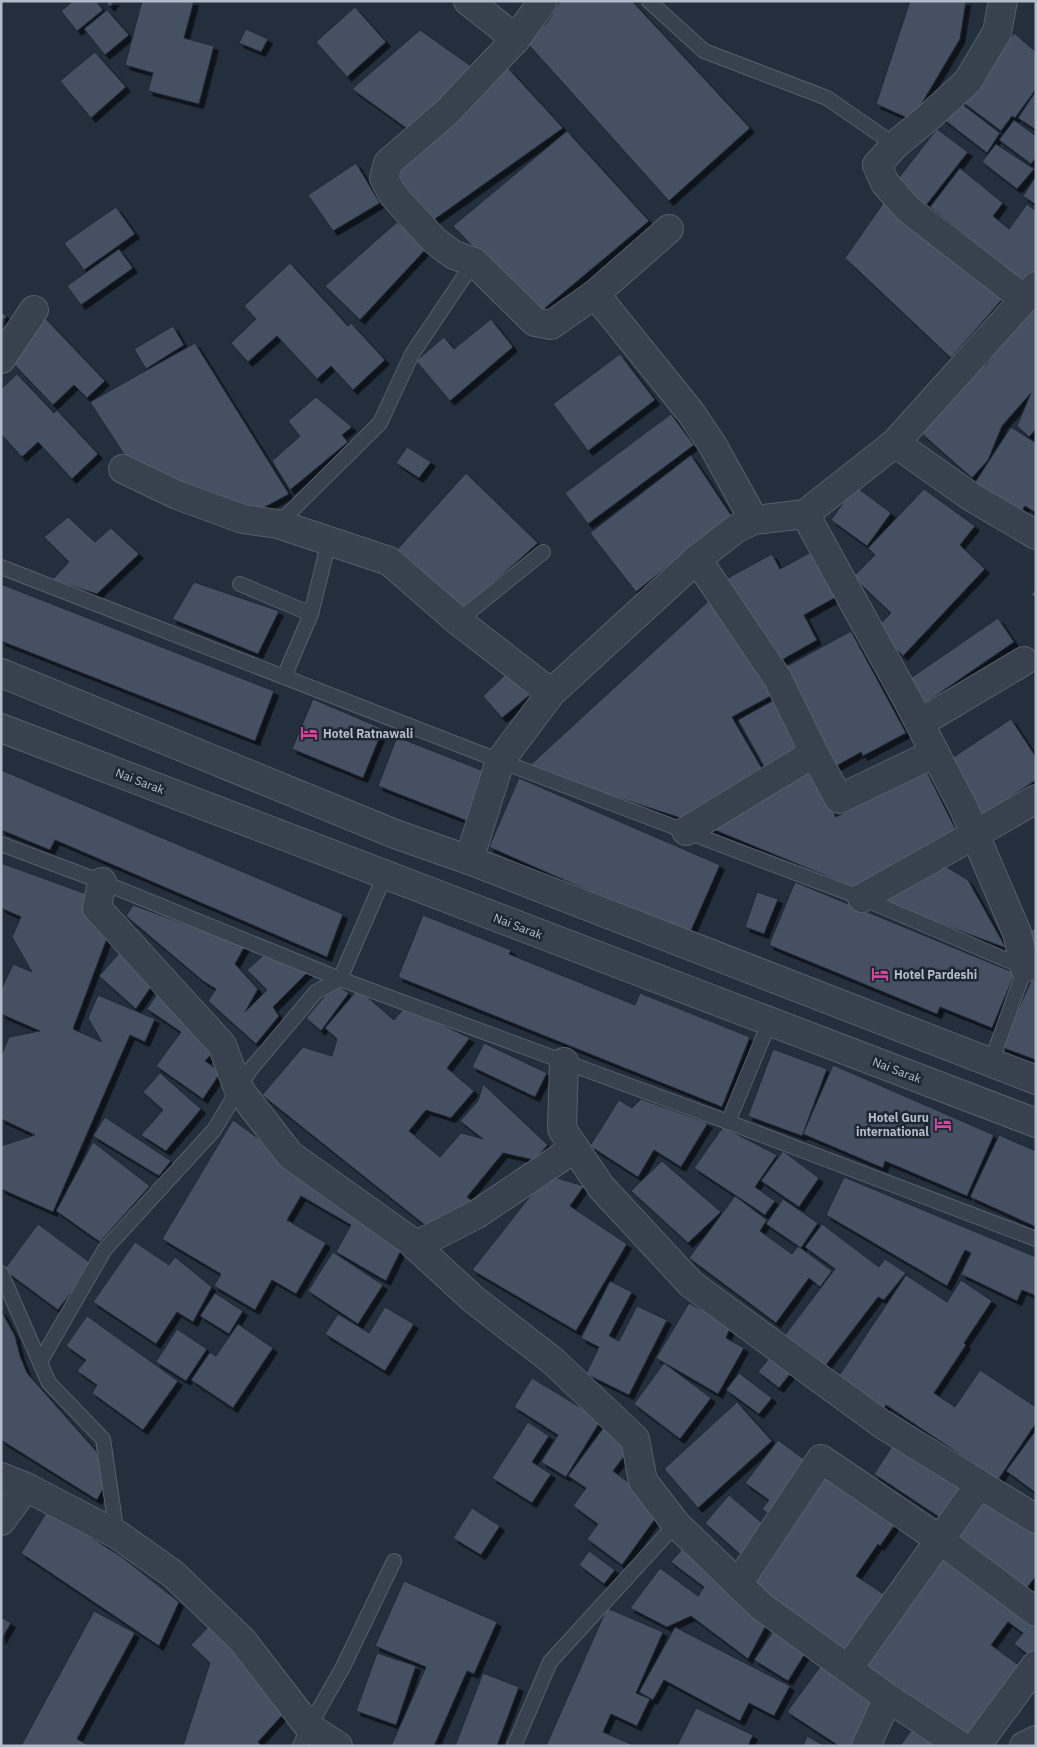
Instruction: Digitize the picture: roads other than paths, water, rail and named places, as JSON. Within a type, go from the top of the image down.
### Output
[{"type":"street","points":[[468,1],[516,39]]},
{"type":"street","points":[[543,1],[516,39],[447,112],[388,163],[384,178],[393,195],[435,241],[454,255],[474,262],[535,322],[551,325],[595,294],[669,229]]},
{"type":"street","points":[[469,860],[500,761],[551,693],[697,559],[737,528],[754,520],[805,514],[895,443],[1030,293],[908,209],[884,183],[877,165],[895,145],[968,81],[997,32],[1003,1]]},
{"type":"street","points":[[595,294],[691,413],[713,446],[754,520]]},
{"type":"street","points":[[1,359],[34,310]]},
{"type":"street","points":[[895,443],[970,496],[1036,535]]},
{"type":"street","points":[[123,469],[177,496],[243,518],[278,524],[389,561],[458,621],[551,693]]},
{"type":"street","points":[[805,514],[920,723],[964,809],[974,835],[1026,928],[1030,970]]},
{"type":"street","points":[[697,559],[778,679],[839,799],[935,753]]},
{"type":"street","points":[[920,723],[1024,661]]},
{"type":"street","points":[[1,673],[395,834],[469,860],[1036,1080]]},
{"type":"street","name":"Nai Sarak","points":[[1,728],[1036,1123]]},
{"type":"street","points":[[686,832],[814,753]]},
{"type":"street","points":[[862,898],[1036,799]]},
{"type":"street","points":[[385,875],[395,834]]},
{"type":"street","points":[[102,882],[97,908],[222,1045],[238,1088],[290,1155],[409,1240],[472,1299],[553,1361],[635,1439],[643,1481],[676,1524],[761,1606],[888,1698],[961,1746]]},
{"type":"street","points":[[564,1062],[562,1128],[601,1187],[691,1284],[882,1424],[1036,1519]]},
{"type":"street","points":[[416,1246],[478,1214],[575,1148]]},
{"type":"street","points":[[738,1584],[821,1460],[939,1539],[1036,1612]]},
{"type":"street","points":[[1,1477],[26,1487],[118,1536],[173,1574],[242,1640],[304,1736],[338,1746]]},
{"type":"street","points":[[848,1669],[979,1485]]},
{"type":"street","points":[[1,1521],[26,1487]]},
{"type":"street","points":[[976,1746],[1036,1665]]},
{"type":"street","points":[[866,1746],[888,1698]]},
{"type":"street","points":[[1024,1746],[1036,1740]]},
{"type":"lane","points":[[649,1],[704,51],[827,98],[895,145]]},
{"type":"lane","points":[[278,524],[380,423],[412,354],[474,262]]},
{"type":"lane","points":[[284,677],[310,614],[329,541]]},
{"type":"lane","points":[[458,621],[543,552]]},
{"type":"lane","points":[[1,566],[500,761],[862,898],[1030,970],[991,1062]]},
{"type":"lane","points":[[240,584],[310,614]]},
{"type":"lane","points":[[1,844],[102,882],[340,980],[728,1122],[1036,1239]]},
{"type":"lane","points":[[40,1362],[105,1249],[214,1130],[250,1070],[316,992],[340,980],[385,875]]},
{"type":"lane","points":[[728,1122],[770,1021]]},
{"type":"lane","points":[[1,1272],[49,1383],[104,1440],[118,1536]]},
{"type":"lane","points":[[514,1746],[550,1662],[676,1524]]},
{"type":"lane","points":[[304,1736],[343,1667],[394,1561]]},
{"type":"place","name":"Hotel Ratnawali","points":[[309,733]]},
{"type":"place","name":"Hotel Pardeshi","points":[[880,974]]},
{"type":"place","name":"Hotel Guru international","points":[[943,1124]]}]
